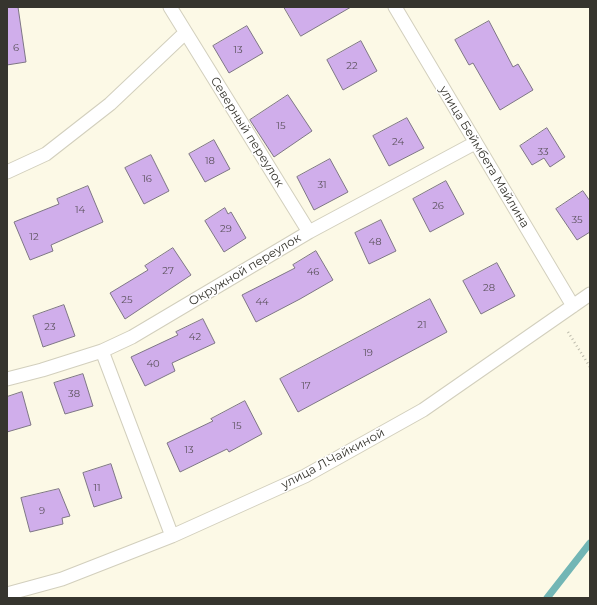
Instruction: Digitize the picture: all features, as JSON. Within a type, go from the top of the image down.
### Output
[{"type":"lane","name":"Северный переулок","points":[[170,7],[309,232]]},
{"type":"lane","name":"улица Беймбета Майлина","points":[[395,7],[573,306]]},
{"type":"lane","points":[[7,172],[46,154],[110,104],[185,33]]},
{"type":"lane","name":"Окружной переулок","points":[[7,379],[42,370],[102,351],[132,337],[309,232],[475,143]]},
{"type":"lane","name":"улица Л.Чайкиной","points":[[7,594],[62,579],[172,536],[305,476],[409,418],[590,294]]},
{"type":"lane","points":[[102,351],[172,536]]},
{"type":"path","points":[[558,316],[590,367]]},
{"type":"building","points":[[7,7],[18,7],[26,62],[7,65]]},
{"type":"building","points":[[284,7],[351,7],[301,36]]},
{"type":"building","points":[[489,21],[513,67],[518,64],[533,90],[500,110],[473,63],[469,65],[455,40]]},
{"type":"building","points":[[247,26],[263,53],[229,73],[213,46]]},
{"type":"building","points":[[361,41],[377,71],[343,90],[327,60]]},
{"type":"building","points":[[288,95],[312,131],[274,157],[250,120]]},
{"type":"building","points":[[407,118],[424,148],[389,166],[373,136]]},
{"type":"building","points":[[547,128],[565,157],[550,167],[544,158],[532,165],[520,146]]},
{"type":"building","points":[[214,140],[230,169],[205,182],[189,154]]},
{"type":"building","points":[[151,155],[169,191],[144,204],[125,168]]},
{"type":"building","points":[[330,159],[348,192],[314,210],[297,177]]},
{"type":"building","points":[[446,181],[464,214],[430,232],[413,199]]},
{"type":"building","points":[[88,186],[103,222],[51,245],[53,251],[30,260],[14,222],[59,204],[57,199]]},
{"type":"building","points":[[583,191],[590,201],[590,232],[577,240],[556,209]]},
{"type":"building","points":[[225,208],[228,214],[231,212],[246,238],[224,252],[205,221]]},
{"type":"building","points":[[381,220],[396,251],[369,264],[355,233]]},
{"type":"building","points":[[173,248],[191,275],[125,319],[110,293],[148,270],[145,266]]},
{"type":"building","points":[[316,251],[333,280],[256,322],[242,295],[295,268],[293,265]]},
{"type":"building","points":[[497,263],[515,296],[481,314],[463,281]]},
{"type":"building","points":[[430,299],[447,332],[298,412],[280,379]]},
{"type":"building","points":[[64,305],[75,336],[43,347],[33,316]]},
{"type":"building","points":[[203,319],[215,343],[172,363],[175,371],[145,386],[131,357],[178,335],[176,332]]},
{"type":"building","points":[[83,374],[93,406],[65,414],[54,383]]},
{"type":"building","points":[[22,392],[31,425],[7,432],[7,397]]},
{"type":"building","points":[[245,401],[262,434],[229,452],[227,449],[180,472],[167,443],[213,421],[211,419]]},
{"type":"building","points":[[111,464],[122,498],[94,507],[83,473]]},
{"type":"building","points":[[59,489],[70,516],[62,518],[63,524],[30,532],[21,498]]},
{"type":"waterway","points":[[547,598],[590,543]]}]
